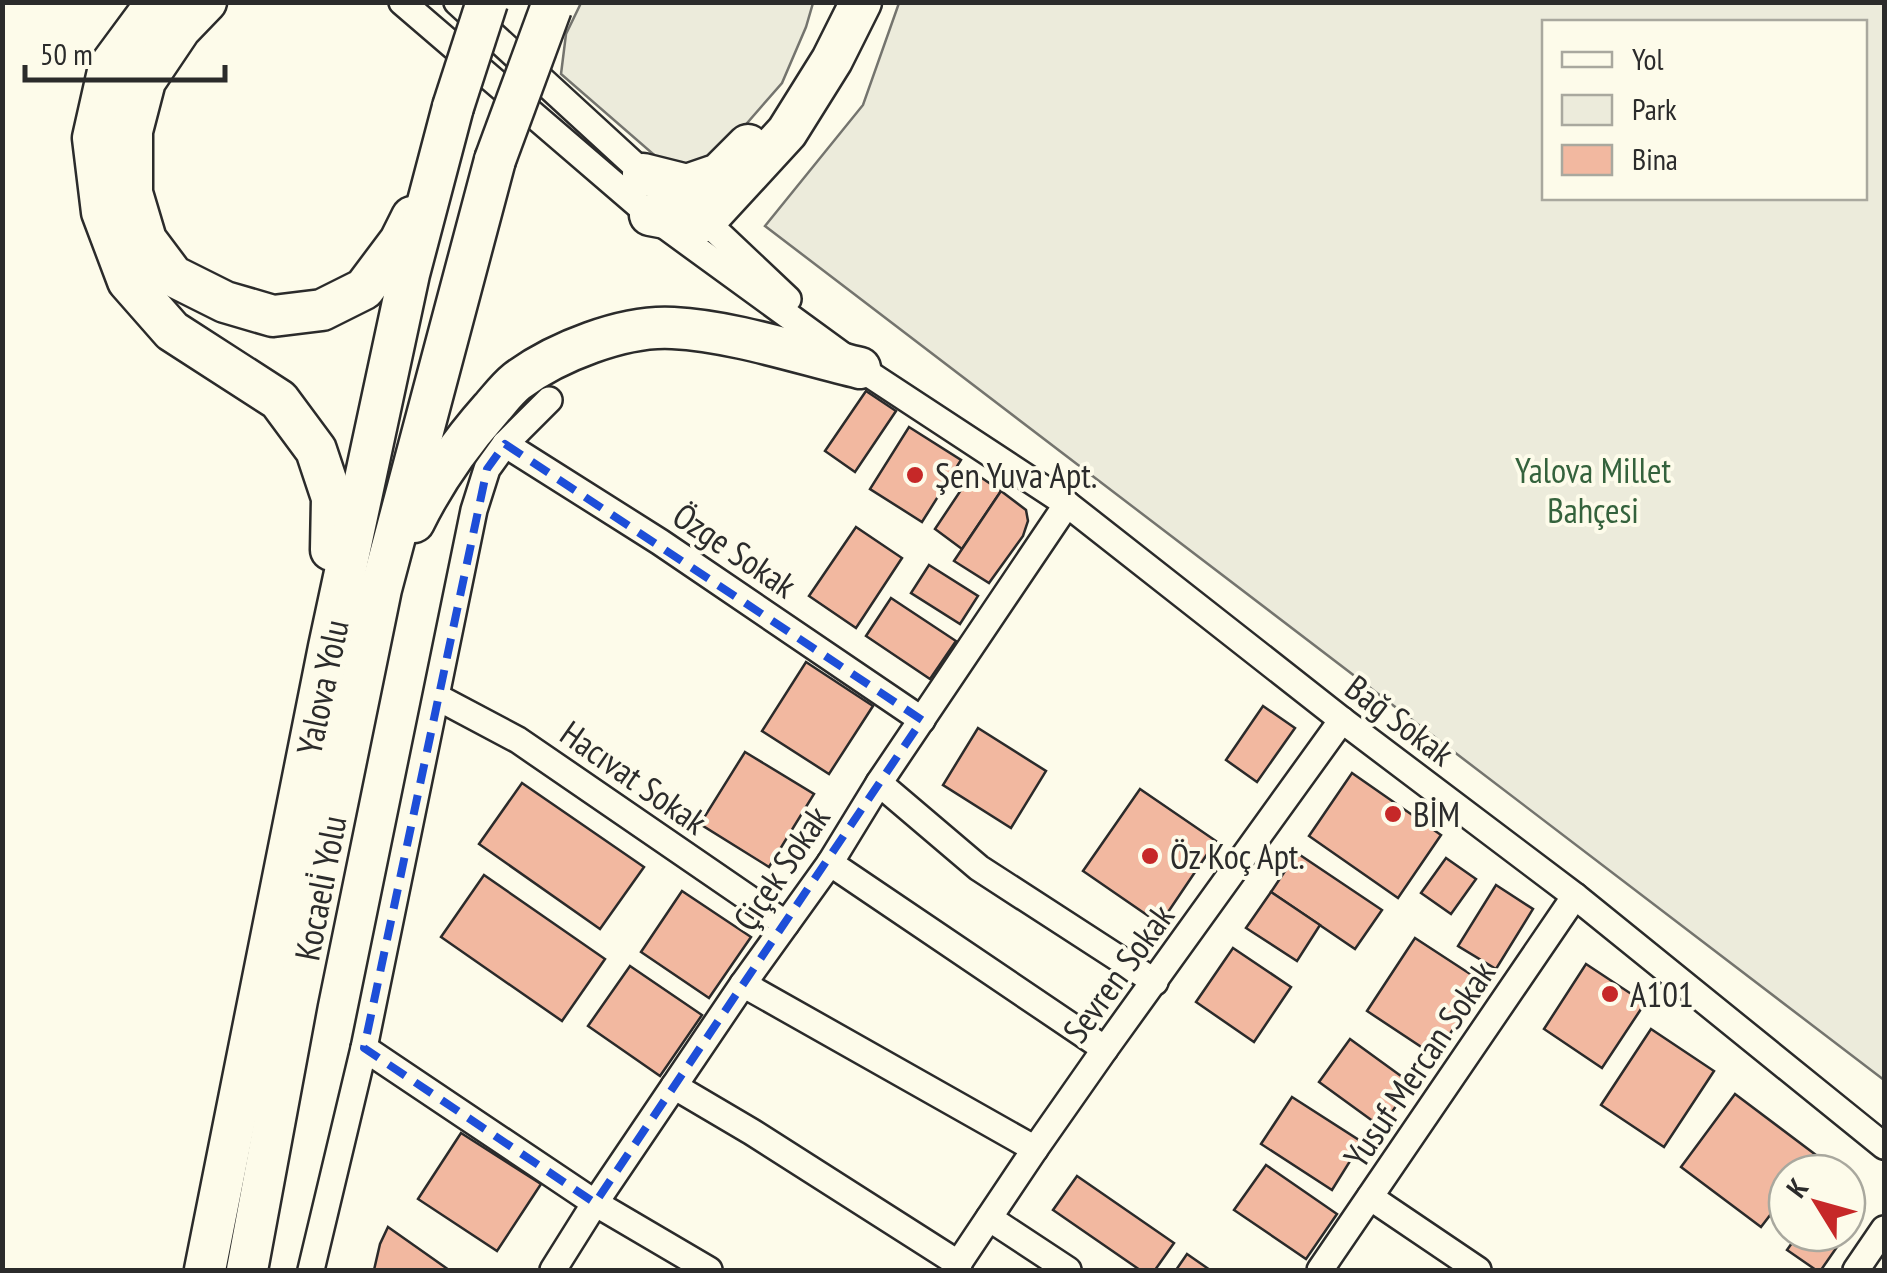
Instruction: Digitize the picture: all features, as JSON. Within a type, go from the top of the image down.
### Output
[{"type":"highway","points":[[158,2],[109,67],[93,138],[102,212],[128,281],[172,331],[278,400],[316,450],[332,498],[329,646]]},
{"type":"highway","points":[[206,2],[180,30],[145,81],[132,131],[132,192],[136,208],[146,240],[173,276],[225,302],[273,316],[322,310],[364,289],[400,241],[438,164]]},
{"type":"highway","name":"Yalova Yolu","points":[[204,1270],[329,646],[405,292],[453,107],[488,2]]},
{"type":"highway","points":[[643,174],[687,185],[719,174],[761,131],[800,80],[836,2]]},
{"type":"highway","points":[[650,215],[697,224],[706,220],[787,132],[832,60],[861,2]]},
{"type":"highway","name":"Kocaeli̇ Yolu","points":[[247,1270],[381,589],[494,160],[552,6]]},
{"type":"highway","points":[[381,589],[424,502],[476,426],[514,383],[560,355],[616,334],[671,328],[736,338],[860,368]]},
{"type":"street","points":[[402,2],[650,215],[860,368]]},
{"type":"street","points":[[456,2],[643,174],[706,220],[860,368]]},
{"type":"street","name":"Bağ Sokak","points":[[860,368],[1067,504],[1342,720],[1575,896],[1884,1146]]},
{"type":"street","points":[[311,1270],[364,1048],[474,510],[487,469],[549,400]]},
{"type":"street","name":"Özge Sokak","points":[[506,444],[660,542],[922,720]]},
{"type":"street","name":"Çiçek Sokak","points":[[553,1270],[1067,504]]},
{"type":"street","name":"Hacıvat Sokak","points":[[437,697],[518,740],[786,924]]},
{"type":"street","name":"Sevren Sokak","points":[[957,1267],[1106,1049],[1342,720]]},
{"type":"street","points":[[879,782],[978,868],[1155,982]]},
{"type":"street","points":[[830,862],[1106,1049]]},
{"type":"street","name":"Yusuf Mercan Sokak","points":[[1320,1270],[1575,896]]},
{"type":"street","points":[[743,984],[1035,1150]]},
{"type":"street","points":[[364,1048],[595,1203],[709,1270]]},
{"type":"street","points":[[674,1086],[752,1132],[957,1267]]},
{"type":"street","points":[[1370,1197],[1478,1270]]},
{"type":"street","points":[[989,1218],[1068,1270]]},
{"type":"street","points":[[1856,1270],[1884,1229]]},
{"type":"highlighted area","points":[[505,444],[922,720],[595,1203],[364,1048],[487,469]]},
{"type":"green space","points":[[581,3],[813,3],[782,83],[728,145],[691,164],[668,167],[561,74],[566,34]]},
{"type":"green space","name":"Yalova Millet Bahçesi","points":[[899,3],[1884,3],[1884,1080],[765,226],[863,105]]},
{"type":"building","points":[[866,391],[896,411],[855,472],[825,451]]},
{"type":"building","name":"Şen Yuva Apt.","points":[[909,427],[961,460],[922,522],[870,489]]},
{"type":"building","points":[[973,472],[1001,491],[962,549],[935,529]]},
{"type":"building","points":[[1001,491],[1026,510],[1028,521],[1023,536],[989,583],[954,561]]},
{"type":"building","points":[[856,527],[902,558],[856,628],[809,596]]},
{"type":"building","points":[[929,565],[978,596],[960,624],[911,593]]},
{"type":"building","points":[[891,598],[956,641],[930,679],[866,636]]},
{"type":"building","points":[[806,662],[873,706],[829,774],[762,731]]},
{"type":"building","points":[[1263,706],[1295,728],[1257,782],[1226,760]]},
{"type":"building","points":[[978,728],[1046,771],[1011,828],[943,785]]},
{"type":"building","points":[[745,752],[814,794],[769,867],[700,824]]},
{"type":"building","points":[[1352,773],[1441,835],[1398,898],[1309,836]]},
{"type":"building","points":[[522,783],[644,867],[600,929],[479,844]]},
{"type":"building","name":"Öz Koç Apt.","points":[[1140,789],[1216,841],[1160,924],[1083,871]]},
{"type":"building","points":[[1297,853],[1382,910],[1355,949],[1271,892]]},
{"type":"building","points":[[1446,858],[1476,879],[1451,914],[1421,893]]},
{"type":"building","points":[[484,875],[605,959],[562,1021],[441,937]]},
{"type":"building","points":[[1496,885],[1533,909],[1496,969],[1458,946]]},
{"type":"building","points":[[682,891],[751,937],[709,998],[641,952]]},
{"type":"building","points":[[1271,892],[1320,925],[1297,961],[1246,928]]},
{"type":"building","points":[[1415,938],[1484,983],[1435,1056],[1367,1011]]},
{"type":"building","points":[[1233,948],[1291,987],[1254,1042],[1196,1002]]},
{"type":"building","points":[[1586,964],[1645,1003],[1602,1068],[1544,1029]]},
{"type":"building","points":[[630,966],[702,1015],[660,1076],[588,1026]]},
{"type":"building","points":[[1651,1029],[1714,1071],[1664,1147],[1601,1105]]},
{"type":"building","points":[[1350,1039],[1412,1084],[1381,1127],[1319,1082]]},
{"type":"building","points":[[1735,1094],[1813,1153],[1767,1153],[1767,1219],[1761,1227],[1681,1167]]},
{"type":"building","points":[[1292,1097],[1362,1142],[1332,1190],[1261,1144]]},
{"type":"building","points":[[461,1133],[541,1184],[497,1251],[418,1199]]},
{"type":"building","points":[[1266,1165],[1337,1214],[1306,1259],[1234,1210]]},
{"type":"building","points":[[1077,1176],[1174,1243],[1155,1270],[1140,1270],[1053,1210]]},
{"type":"building","points":[[388,1227],[449,1270],[374,1270]]},
{"type":"building","points":[[1791,1253],[1833,1253],[1821,1270]]},
{"type":"building","points":[[1187,1254],[1210,1270],[1176,1270]]},
{"type":"place","name":"Şen Yuva Apt.","points":[[915,475]]},
{"type":"place","name":"BİM","points":[[1393,814]]},
{"type":"place","name":"Öz Koç Apt.","points":[[1150,856]]},
{"type":"place","name":"A101","points":[[1610,994]]}]
